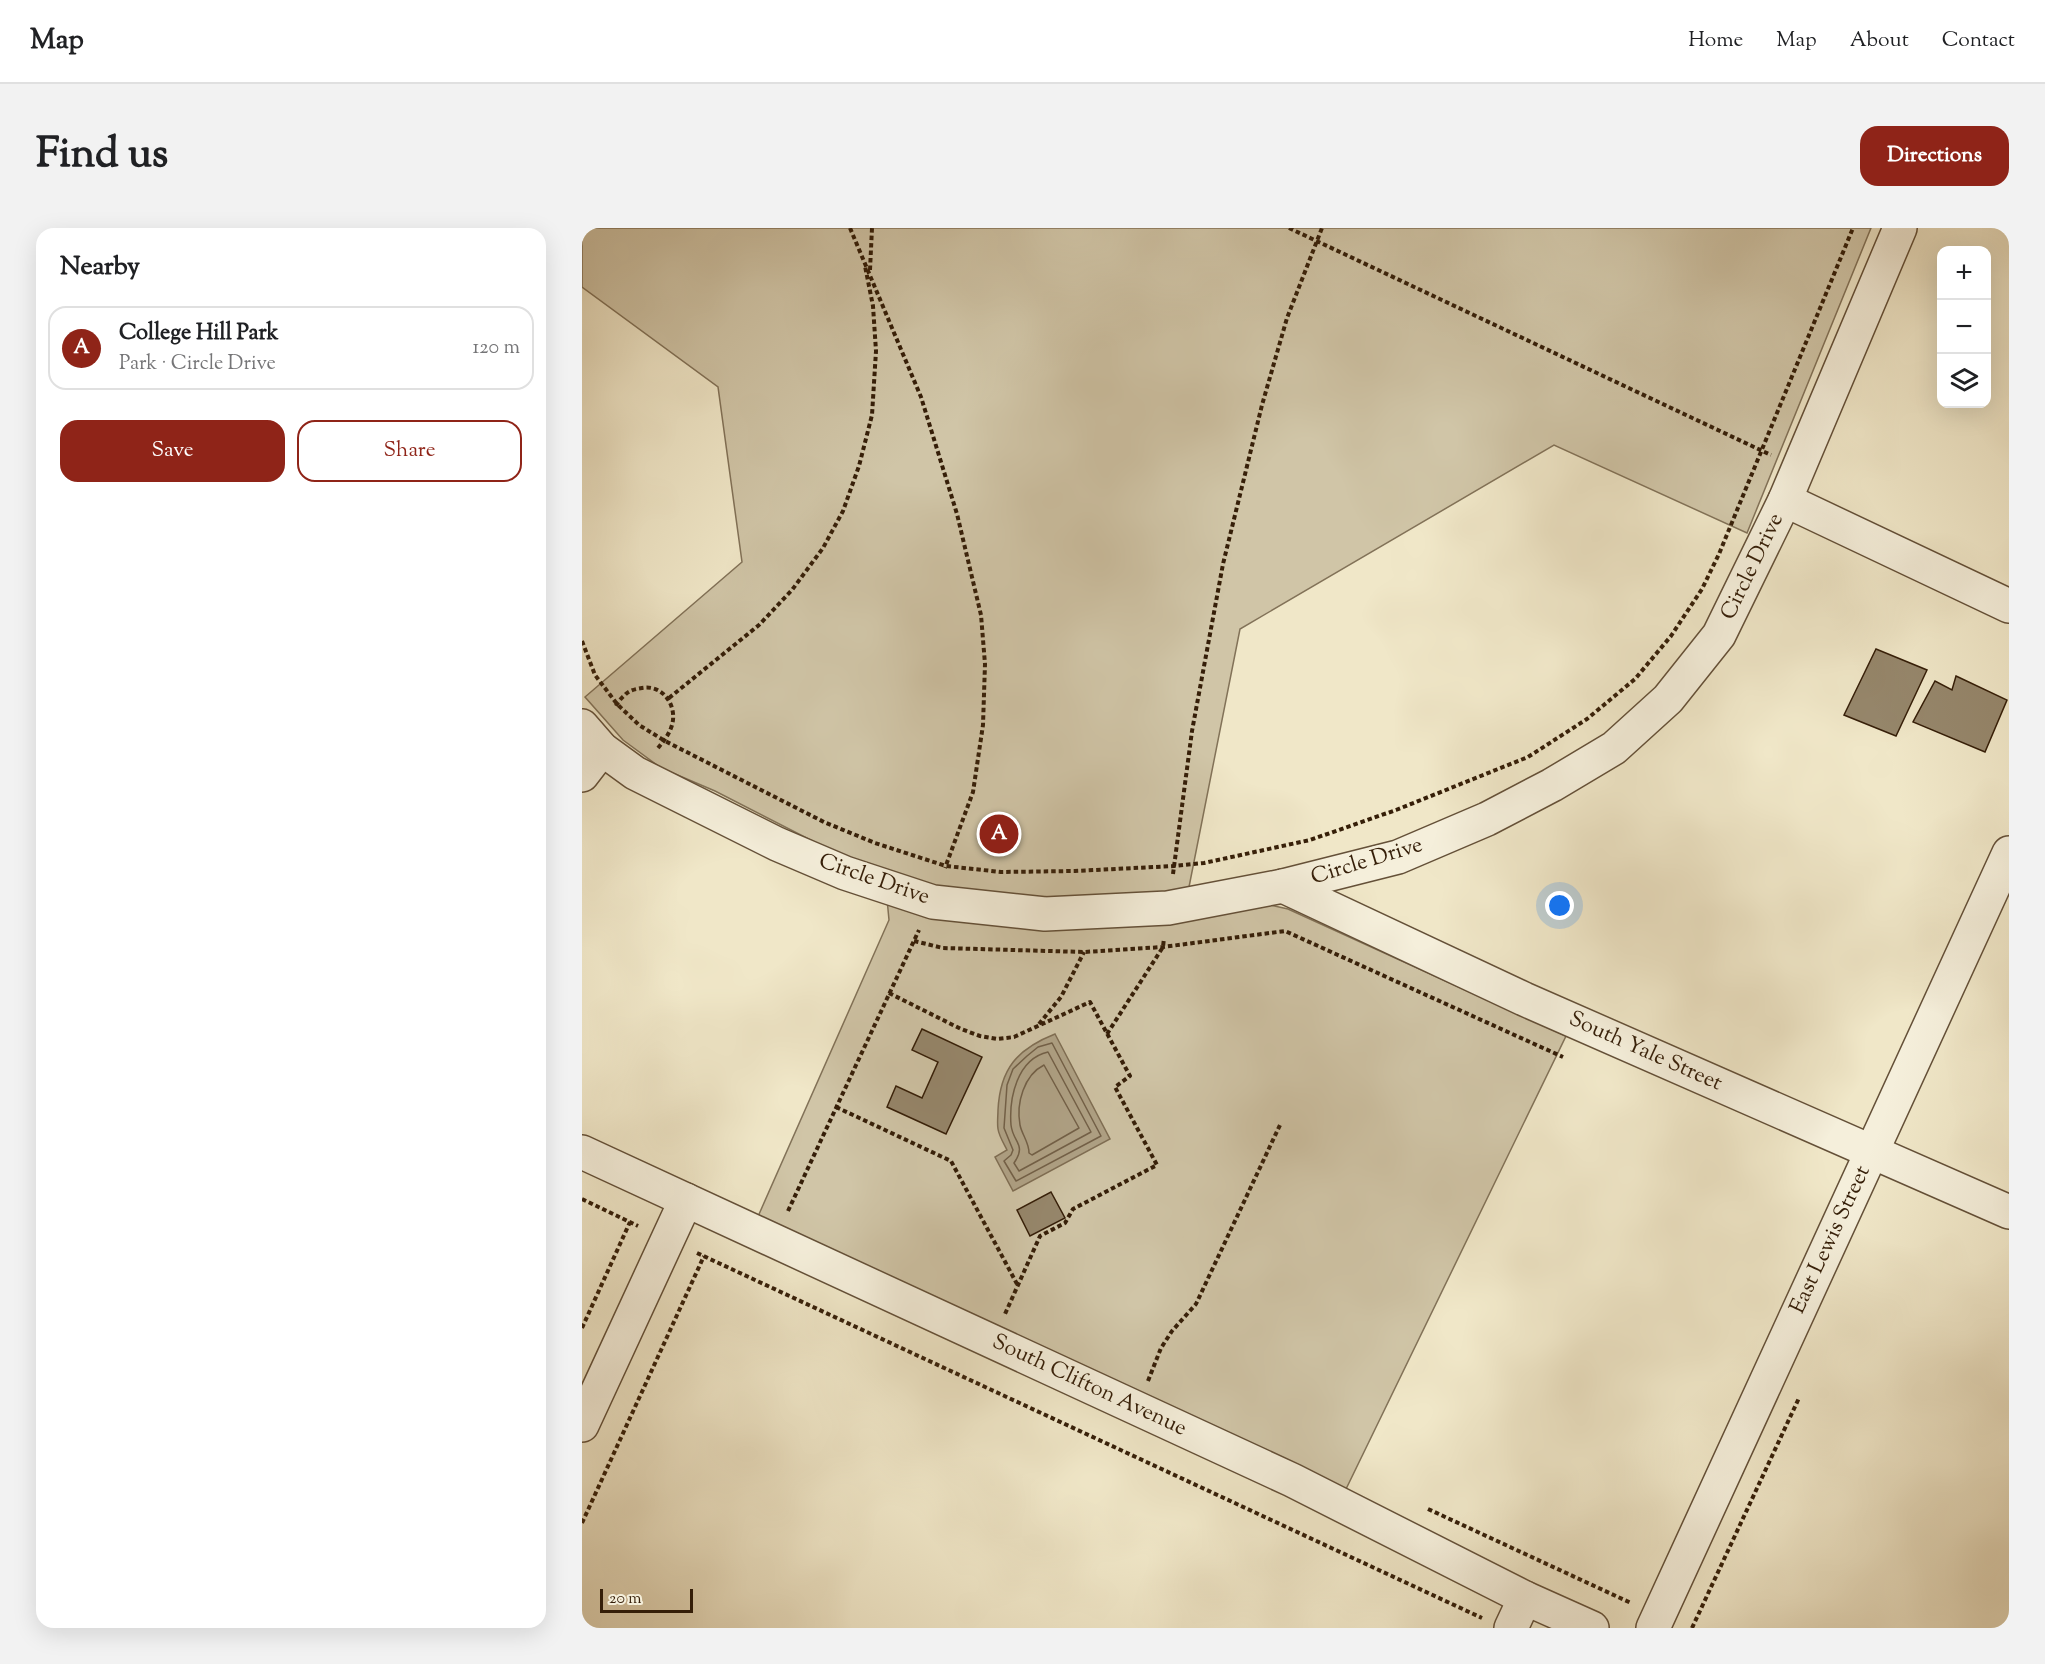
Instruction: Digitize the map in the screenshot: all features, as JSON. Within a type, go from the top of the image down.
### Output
[{"type":"street","name":"Circle Drive","points":[[591,737],[636,773],[777,844],[845,873],[933,902],[1045,914],[1168,908],[1283,886],[1398,857],[1487,819],[1614,748],[1668,699],[1719,635],[1785,500],[1900,228]]},
{"type":"street","points":[[1785,500],[2009,606]]},
{"type":"street","points":[[582,775],[591,737]]},
{"type":"street","name":"East Lewis Street","points":[[1653,1628],[2009,853]]},
{"type":"street","name":"South Yale Street","points":[[1283,886],[1524,999],[2009,1212]]},
{"type":"street","name":"South Clifton Avenue","points":[[582,1152],[1292,1480],[1525,1598],[1592,1628]]},
{"type":"street","points":[[582,1425],[686,1200]]},
{"type":"street","points":[[1497,1623],[1525,1598]]},
{"type":"path","points":[[774,1240],[933,902],[973,792],[983,724],[985,664],[981,615],[957,514],[921,397],[850,228]]},
{"type":"path","points":[[870,274],[872,228]]},
{"type":"path","points":[[1289,228],[1799,468]]},
{"type":"path","points":[[1107,1034],[1163,947],[1192,731],[1223,564],[1268,383],[1287,318],[1322,228]]},
{"type":"path","points":[[582,641],[595,675],[617,704],[639,724],[665,741],[824,822],[875,843],[946,866],[1001,872],[1075,872],[1174,866],[1204,863],[1310,840],[1396,810],[1528,757],[1587,719],[1635,680],[1671,636],[1696,598],[1719,554],[1853,228]]},
{"type":"path","points":[[669,698],[759,626],[792,590],[817,557],[843,512],[859,466],[872,415],[876,351],[873,306],[863,257]]},
{"type":"path","points":[[591,737],[625,694],[635,689],[648,687],[659,690],[669,698],[673,715],[672,727],[665,741],[636,773]]},
{"type":"path","points":[[914,941],[952,948],[1084,951],[1163,947],[1285,931],[1563,1057]]},
{"type":"path","points":[[1037,1026],[1061,997],[1084,951]]},
{"type":"path","points":[[889,993],[980,1036],[997,1039],[1014,1037],[1090,1002],[1130,1076],[1114,1087],[1157,1165],[1073,1209],[1065,1223],[1040,1236],[993,1342]]},
{"type":"path","points":[[836,1107],[951,1161],[1017,1284]]},
{"type":"path","points":[[1148,1381],[1161,1348],[1172,1331],[1196,1304],[1280,1125]]},
{"type":"path","points":[[582,1199],[1497,1623]]},
{"type":"path","points":[[582,1328],[630,1222]]},
{"type":"path","points":[[582,1523],[704,1256]]},
{"type":"path","points":[[1692,1628],[1799,1398]]},
{"type":"shaded area","points":[[582,228],[1871,228],[1747,533],[1554,445],[1240,629],[1189,887],[1288,909],[1566,1036],[1346,1489],[756,1221],[889,920],[885,878],[715,791],[661,768],[623,740],[585,697],[742,562],[718,387],[582,287]]},
{"type":"water","points":[[1055,1034],[1110,1139],[1013,1191],[995,1157],[1007,1150],[998,1127],[999,1096],[1002,1083],[1013,1062],[1021,1054],[1030,1046]]},
{"type":"building","points":[[1876,649],[1927,670],[1896,736],[1844,715]]},
{"type":"building","points":[[1956,676],[2007,700],[1985,752],[1913,722],[1935,681],[1952,690]]},
{"type":"building","points":[[922,1029],[982,1057],[946,1134],[887,1107],[896,1086],[922,1098],[938,1062],[912,1050]]},
{"type":"building","points":[[1051,1192],[1065,1218],[1030,1236],[1017,1210]]},
{"type":"place","name":"College Hill Park","points":[[999,834]]}]
